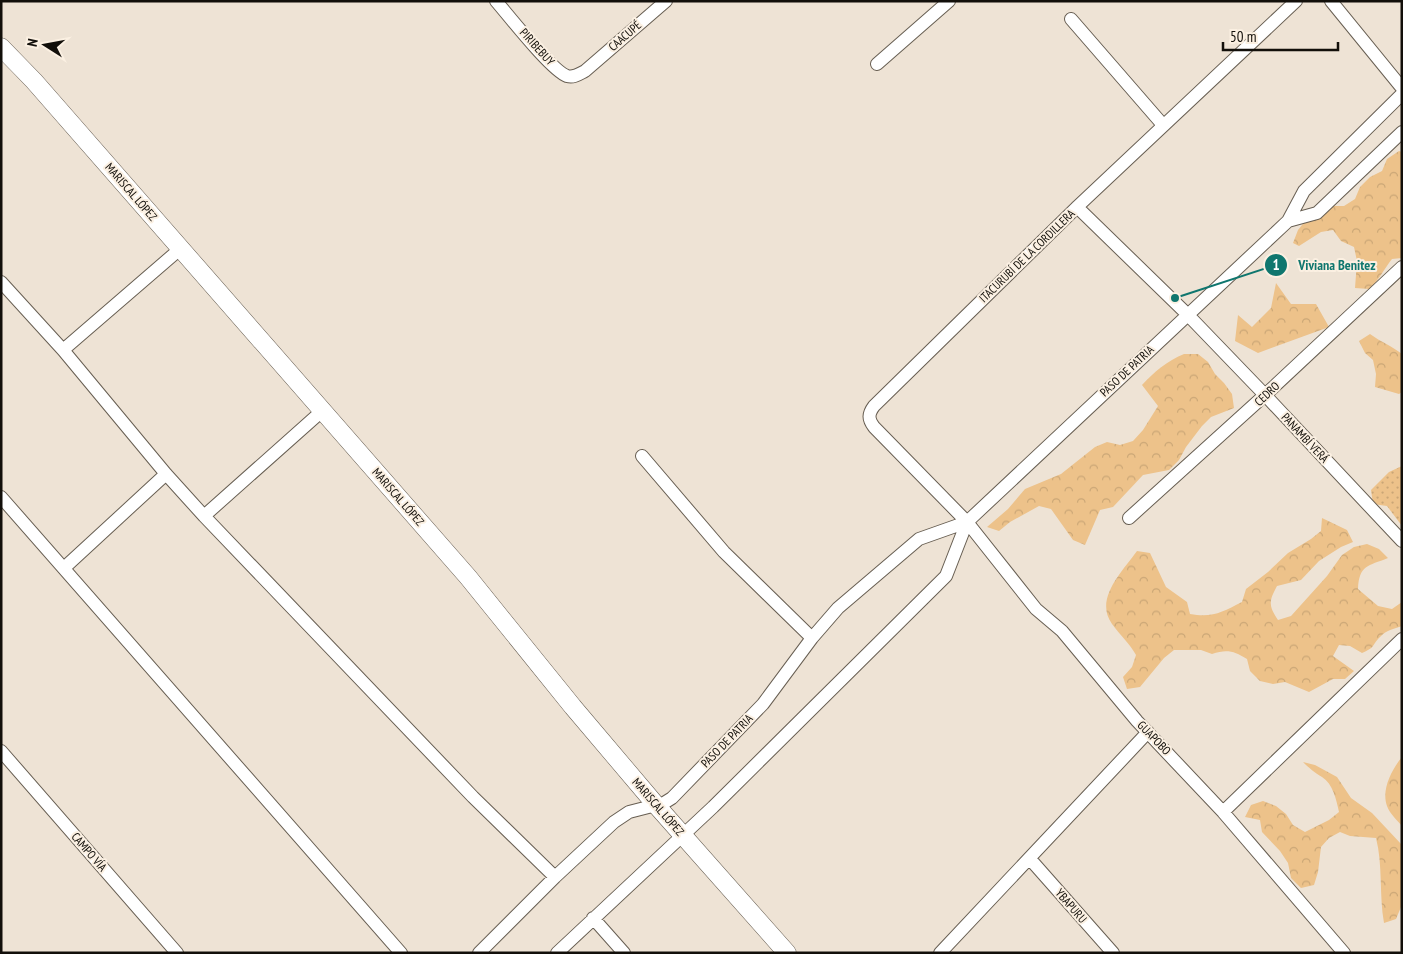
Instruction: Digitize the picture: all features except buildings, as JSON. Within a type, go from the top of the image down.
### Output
[{"type":"street","name":"PIRIBEBUY","points":[[496,1],[560,72],[574,77],[585,71]]},
{"type":"street","name":"CAACUPÉ","points":[[585,71],[666,1]]},
{"type":"street","points":[[877,64],[949,1]]},
{"type":"street","name":"ITACURUBÍ DE LA CORDILLERA","points":[[967,522],[869,420],[869,414],[874,406],[1163,124],[1296,1]]},
{"type":"street","points":[[1332,1],[1402,88]]},
{"type":"street","points":[[1071,19],[1163,124]]},
{"type":"street","name":"MARISCAL LÓPEZ","points":[[1,47],[34,82],[468,577],[573,707],[656,805],[787,953]]},
{"type":"street","name":"PASO DE PATRIA","points":[[479,953],[555,877],[614,822],[629,812],[656,805],[672,798],[763,704],[812,638],[838,608],[919,539],[967,522],[1288,221],[1304,191],[1402,94]]},
{"type":"street","name":"PASO DE PATRIA","points":[[1288,221],[1317,212],[1402,132]]},
{"type":"street","name":"PANAMBÍ VERÁ","points":[[1077,207],[1187,314],[1402,541]]},
{"type":"street","points":[[63,350],[180,249]]},
{"type":"street","name":"CEDRO","points":[[1129,518],[1265,395],[1402,267]]},
{"type":"street","points":[[1,282],[63,350],[166,474],[204,516],[473,797],[555,877]]},
{"type":"street","points":[[204,516],[322,411]]},
{"type":"street","points":[[642,456],[724,552],[812,638]]},
{"type":"street","points":[[64,568],[166,474]]},
{"type":"street","points":[[1,497],[402,953]]},
{"type":"street","name":"PASO DE PATRIA","points":[[557,953],[683,836],[946,576],[967,522]]},
{"type":"street","name":"GUAPOBO","points":[[967,522],[1036,609],[1062,631],[1148,732],[1223,812],[1344,953]]},
{"type":"street","points":[[1223,812],[1402,640]]},
{"type":"street","points":[[940,953],[1148,732]]},
{"type":"street","name":"CAMPO VÍA","points":[[1,751],[177,953]]},
{"type":"street","name":"YBAPURU","points":[[1030,859],[1113,953]]},
{"type":"street","points":[[593,918],[624,953]]},
{"type":"green space","points":[[1399,151],[1402,152],[1402,258],[1392,259],[1369,289],[1355,288],[1357,261],[1354,247],[1341,241],[1333,230],[1321,232],[1299,246],[1293,243],[1298,230],[1306,220],[1331,206],[1344,206],[1355,199],[1360,187],[1370,177],[1382,171],[1387,159]]},
{"type":"green space","points":[[1276,283],[1291,304],[1316,304],[1329,327],[1258,353],[1235,341],[1238,315],[1252,327],[1271,308]]},
{"type":"green space","points":[[1370,334],[1402,354],[1402,392],[1399,394],[1375,387],[1376,374],[1373,360],[1365,353],[1359,341]]},
{"type":"green space","points":[[1184,354],[1198,354],[1208,362],[1215,374],[1232,394],[1234,408],[1211,417],[1186,447],[1179,460],[1169,470],[1143,475],[1113,507],[1100,510],[1085,545],[1073,540],[1051,509],[1039,506],[1010,522],[999,531],[987,527],[1008,509],[1025,489],[1061,474],[1095,447],[1107,442],[1120,445],[1133,441],[1143,430],[1158,406],[1142,385],[1161,367]]},
{"type":"green space","points":[[1402,466],[1402,526],[1387,506],[1373,504],[1371,490],[1389,472]]},
{"type":"green space","points":[[1322,518],[1347,530],[1353,542],[1319,561],[1301,580],[1277,586],[1272,596],[1271,607],[1278,620],[1291,616],[1327,576],[1342,555],[1354,547],[1367,544],[1379,549],[1388,558],[1370,565],[1363,571],[1360,575],[1358,589],[1378,606],[1392,609],[1402,602],[1402,626],[1385,633],[1369,649],[1362,653],[1350,646],[1339,645],[1333,656],[1354,671],[1345,679],[1333,679],[1309,692],[1285,682],[1273,684],[1260,681],[1250,671],[1247,659],[1238,654],[1226,651],[1212,654],[1201,650],[1174,650],[1164,658],[1140,687],[1127,689],[1123,677],[1132,667],[1136,655],[1112,624],[1107,615],[1106,605],[1112,586],[1137,551],[1150,553],[1166,587],[1187,602],[1190,614],[1211,615],[1242,602],[1246,589],[1288,553],[1321,531]]},
{"type":"green space","points":[[1402,757],[1402,826],[1388,809],[1385,793],[1388,780]]},
{"type":"green space","points":[[1303,762],[1315,765],[1337,777],[1351,798],[1372,813],[1402,845],[1401,907],[1396,919],[1384,923],[1380,859],[1376,838],[1350,836],[1340,832],[1329,838],[1321,847],[1318,872],[1314,885],[1301,888],[1291,878],[1288,863],[1280,851],[1262,832],[1260,820],[1245,817],[1251,805],[1263,801],[1276,806],[1286,814],[1293,825],[1305,832],[1329,820],[1339,812],[1334,792],[1329,784]]},
{"type":"place","name":"Viviana Benitez","points":[[1175,298]]}]
